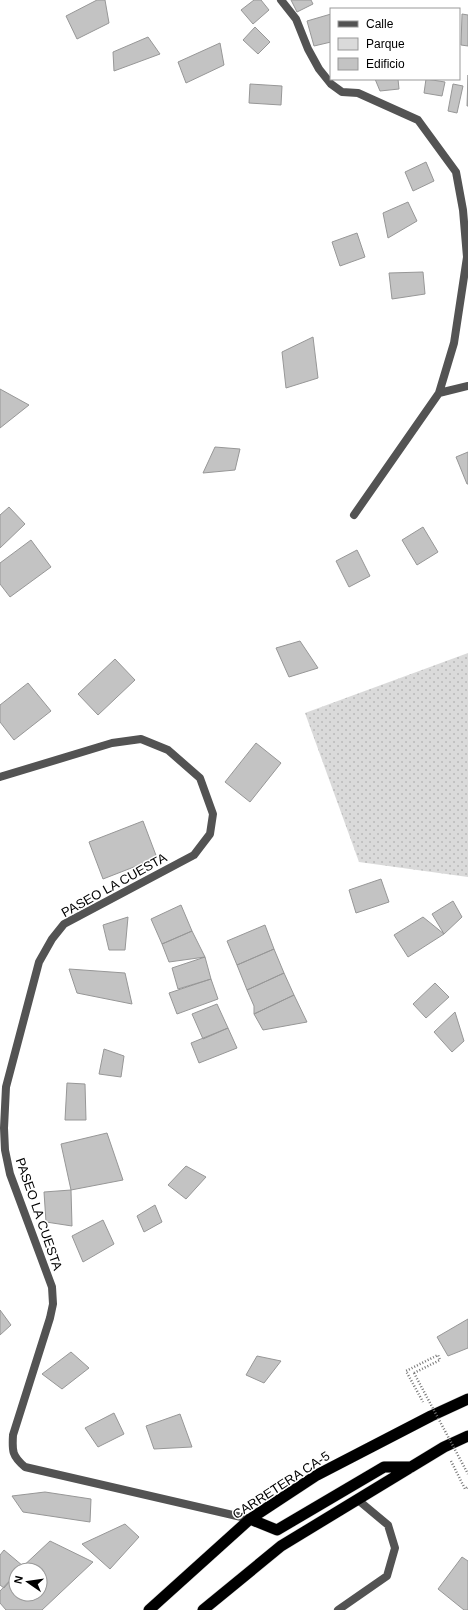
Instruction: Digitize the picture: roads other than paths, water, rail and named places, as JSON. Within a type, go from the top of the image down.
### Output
[{"type":"highway","name":"CARRETERA CA-5","points":[[149,1610],[250,1519],[317,1475],[431,1416],[468,1399]]},
{"type":"highway","points":[[203,1610],[281,1546],[444,1447],[468,1436]]},
{"type":"highway","points":[[250,1519],[277,1530],[384,1466],[412,1467]]},
{"type":"street","points":[[280,0],[296,19],[312,56],[319,69],[331,84],[342,92],[358,93],[418,120],[456,172],[463,210],[467,257],[454,343],[439,393],[354,515]]},
{"type":"street","points":[[439,393],[468,386]]},
{"type":"street","name":"PASEO LA CUESTA","points":[[0,777],[112,744],[141,739],[168,750],[200,778],[212,814],[210,834],[194,855],[64,924],[52,939],[39,962],[6,1087],[4,1128],[5,1150],[10,1174],[52,1287],[53,1304],[50,1318],[13,1435],[12,1449],[16,1460],[25,1467],[250,1519]]},
{"type":"street","points":[[338,1610],[387,1576],[395,1548],[388,1525],[358,1500]]}]
